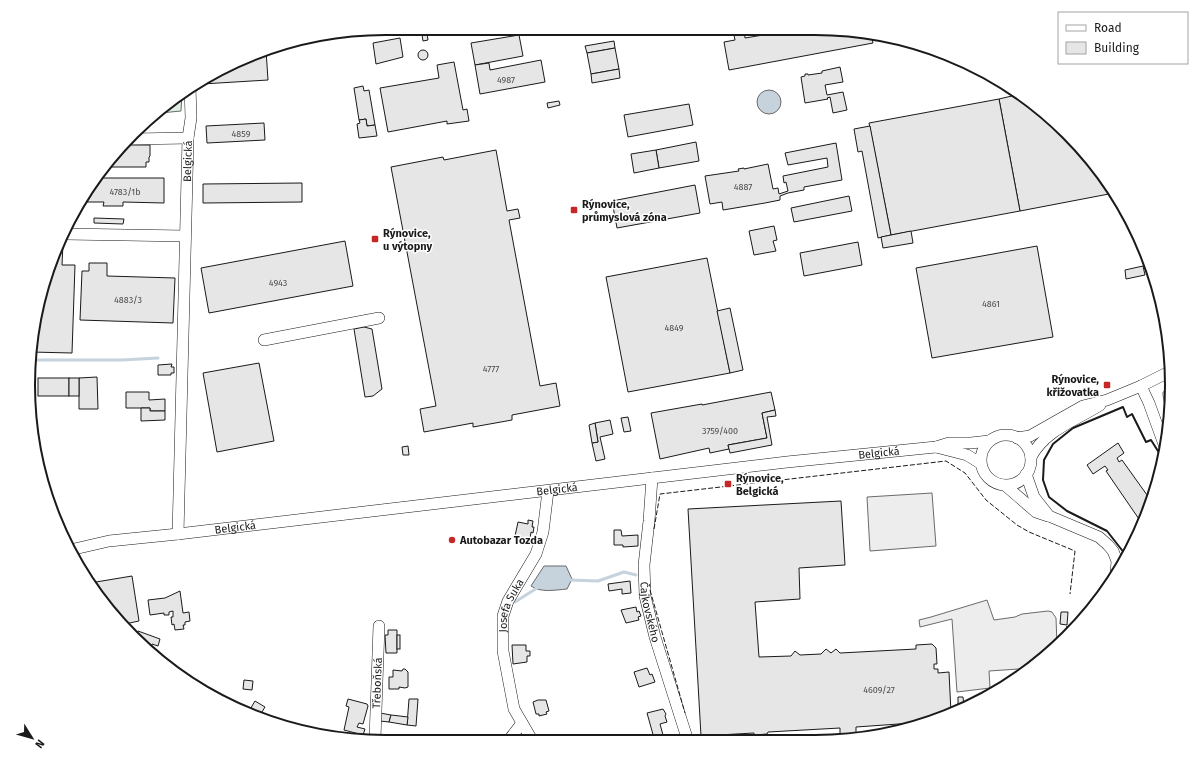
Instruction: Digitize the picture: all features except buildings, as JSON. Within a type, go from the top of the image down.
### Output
[{"type":"street","name":"Belgická","points":[[178,534],[188,138],[191,118],[190,95]]},
{"type":"street","points":[[138,138],[188,138]]},
{"type":"street","points":[[69,234],[185,236]]},
{"type":"street","points":[[264,340],[379,318]]},
{"type":"street","points":[[1018,438],[1026,446],[1030,457],[1029,469],[1026,474],[1018,482],[1006,486],[989,480],[980,463],[982,451],[999,431],[1006,435],[1018,438],[1030,436],[1083,406],[1107,400],[1165,374]]},
{"type":"street","points":[[1140,386],[1149,403],[1161,436]]},
{"type":"street","points":[[1030,457],[1035,449],[1050,434],[1069,422],[1086,414],[1107,400]]},
{"type":"street","name":"Belgická","points":[[76,549],[109,541],[787,462],[936,447],[949,443],[989,441]]},
{"type":"street","name":"Belgická","points":[[936,447],[966,454],[980,463]]},
{"type":"street","points":[[1026,474],[1034,497],[1049,516]]},
{"type":"street","name":"Čajkovského","points":[[652,478],[644,565],[645,596],[655,637],[686,735]]},
{"type":"street","points":[[1006,486],[1036,512],[1099,537],[1108,545],[1117,562]]},
{"type":"street","name":"Josefa Suka","points":[[529,735],[514,709],[503,651],[503,616],[508,601],[536,554],[543,532],[548,490]]},
{"type":"street","name":"Třeboňská","points":[[375,735],[379,626]]},
{"type":"street","points":[[512,735],[522,723]]},
{"type":"green space","points":[[182,100],[181,111],[165,112]]},
{"type":"green space","points":[[1165,391],[1164,402],[1163,395],[1163,392]]},
{"type":"shaded area","points":[[769,90],[777,94],[781,102],[777,110],[769,114],[761,110],[757,102],[761,94]]},
{"type":"shaded area","points":[[932,493],[936,546],[870,551],[867,497]]},
{"type":"shaded area","points":[[544,566],[566,566],[572,579],[567,589],[539,590],[531,586]]},
{"type":"shaded area","points":[[987,600],[994,620],[1015,617],[1022,614],[1048,611],[1052,612],[1056,618],[1057,637],[1046,648],[1019,669],[989,671],[990,688],[957,692],[952,619],[920,627],[919,620]]},
{"type":"waterway","points":[[36,360],[122,360],[158,358]]},
{"type":"waterway","points":[[570,580],[598,581],[624,572],[636,575]]},
{"type":"waterway","points":[[515,602],[537,588]]},
{"type":"fence","points":[[654,529],[660,494],[946,461],[965,473],[986,500],[1017,525],[1029,532],[1075,551],[1070,594]]},
{"type":"fence","points":[[650,590],[685,713]]},
{"type":"wall","points":[[1123,551],[1107,531],[1067,511],[1049,497],[1043,480],[1044,460],[1053,444],[1073,428],[1123,407],[1127,417],[1132,414],[1146,442],[1151,440],[1158,452]]},
{"type":"place","name":"Rýnovice, průmyslová zóna","points":[[574,210]]},
{"type":"place","name":"Rýnovice, u výtopny","points":[[375,239]]},
{"type":"place","name":"Rýnovice, křižovatka","points":[[1107,385]]},
{"type":"place","name":"Rýnovice, Belgická","points":[[728,484]]},
{"type":"place","name":"Autobazar Tozda","points":[[452,540]]}]
